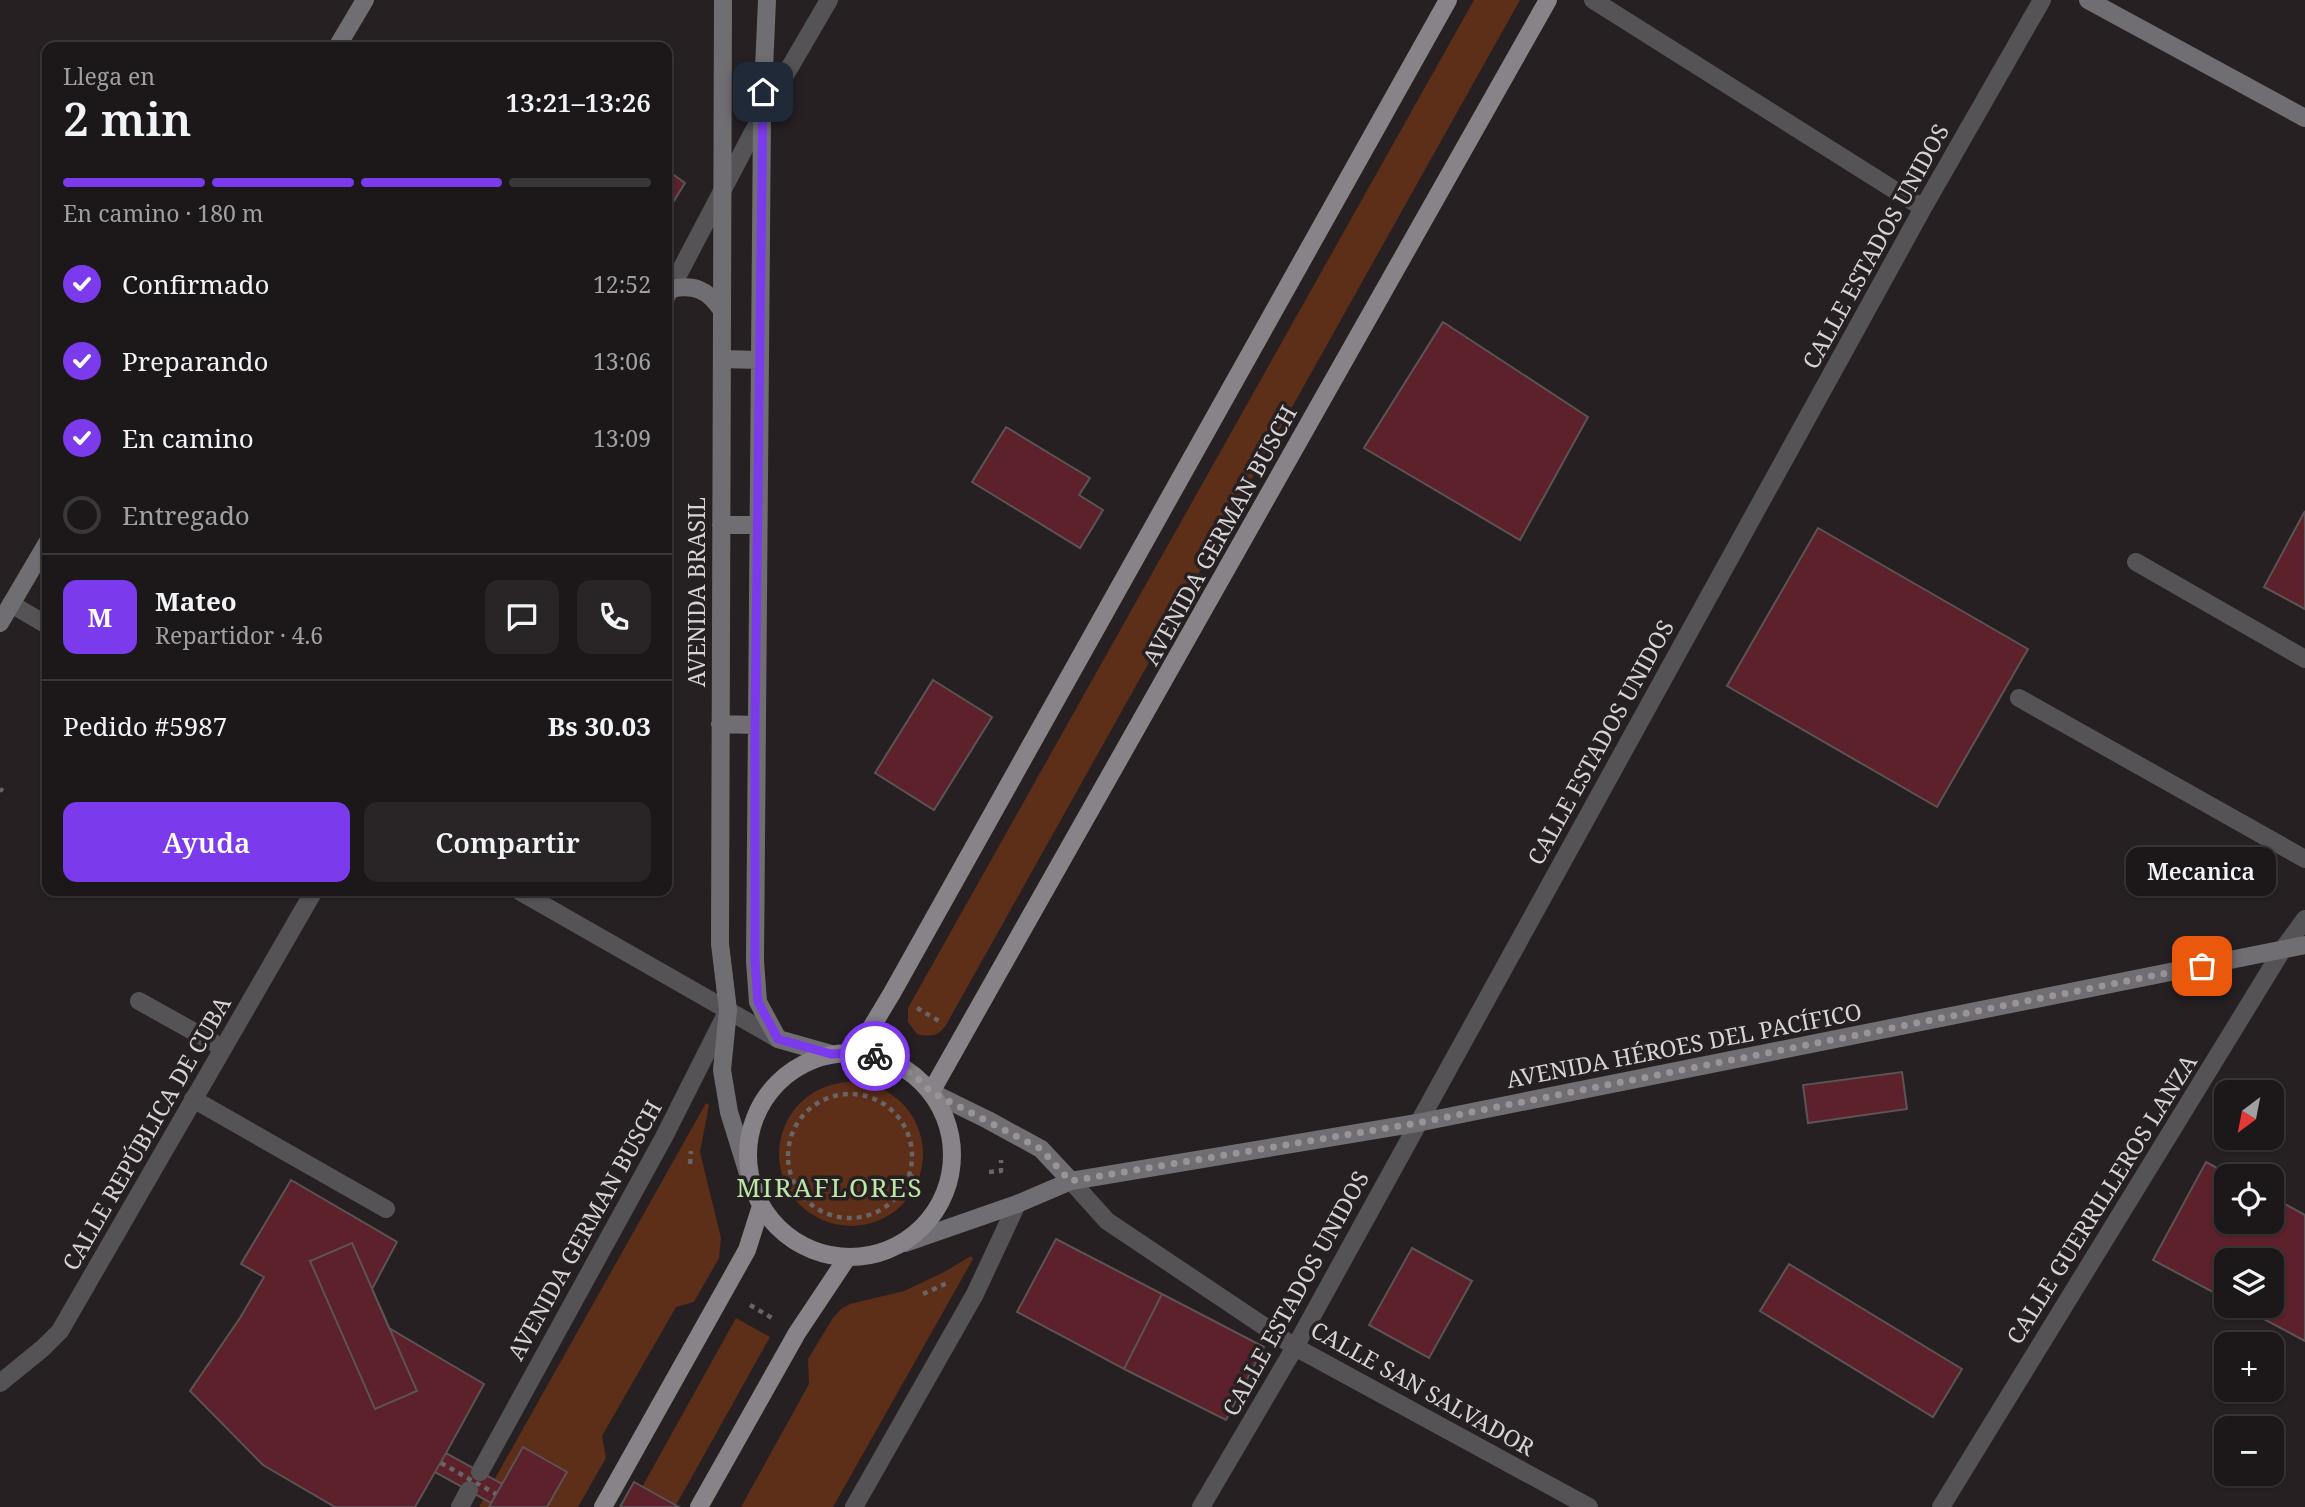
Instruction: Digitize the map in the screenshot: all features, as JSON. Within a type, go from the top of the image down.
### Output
[{"type":"main road","points":[[340,42],[365,0]]},
{"type":"main road","name":"AVENIDA BRASIL","points":[[723,0],[720,944],[728,1010],[722,1070],[729,1112],[750,1180]]},
{"type":"main road","points":[[767,0],[762,115],[755,961],[758,1002],[778,1039],[831,1054]]},
{"type":"main road","points":[[850,1053],[865,1038],[892,993],[1448,0]]},
{"type":"main road","name":"AVENIDA GERMAN BUSCH","points":[[931,1092],[1548,0]]},
{"type":"main road","points":[[2088,0],[2305,118]]},
{"type":"main road","points":[[672,292],[685,286],[700,289],[713,297],[721,309]]},
{"type":"main road","points":[[722,359],[760,360]]},
{"type":"main road","points":[[721,525],[758,525]]},
{"type":"main road","points":[[0,623],[42,551]]},
{"type":"main road","points":[[720,723],[755,724]]},
{"type":"main road","name":"AVENIDA HÉROES DEL PACÍFICO","points":[[905,1243],[1017,1204],[1070,1181],[1417,1123],[2305,945]]},
{"type":"main road","points":[[850,1053],[874,1056],[895,1063],[915,1076],[931,1092],[944,1113],[951,1136],[951,1176],[946,1193],[932,1219],[905,1243],[877,1254],[847,1258],[821,1253],[798,1243],[776,1227],[761,1206],[750,1180],[749,1151],[751,1125],[763,1100],[777,1082],[795,1068],[831,1054],[850,1053]]},
{"type":"main road","points":[[931,1092],[1041,1149],[1070,1181]]},
{"type":"main road","points":[[603,1507],[747,1250],[761,1206]]},
{"type":"main road","points":[[699,1507],[797,1333],[847,1258]]},
{"type":"street","points":[[672,287],[762,115],[829,0]]},
{"type":"street","points":[[1593,0],[1923,208]]},
{"type":"street","name":"CALLE ESTADOS UNIDOS","points":[[1201,1507],[1295,1347],[1923,208],[2042,0]]},
{"type":"street","points":[[2136,562],[2305,659]]},
{"type":"street","points":[[10,604],[42,622]]},
{"type":"street","points":[[2020,698],[2305,859]]},
{"type":"street","name":"CALLE REPÚBLICA DE CUBA","points":[[0,1382],[60,1331],[311,896]]},
{"type":"street","points":[[528,896],[778,1039]]},
{"type":"street","name":"CALLE GUERRILLEROS LANZA","points":[[1941,1507],[2283,949],[2305,919]]},
{"type":"street","points":[[139,1001],[223,1048]]},
{"type":"street","name":"AVENIDA GERMAN BUSCH","points":[[480,1472],[664,1137],[728,1010]]},
{"type":"street","points":[[193,1099],[386,1209]]},
{"type":"street","name":"CALLE SAN SALVADOR","points":[[1070,1181],[1107,1221],[1295,1347],[1589,1507]]},
{"type":"street","points":[[854,1507],[975,1294],[1017,1204]]},
{"type":"street","points":[[460,1507],[469,1490]]},
{"type":"path","points":[[911,1004],[946,1026]]},
{"type":"path","points":[[839,1094],[876,1097],[887,1105],[902,1124],[911,1146],[909,1175],[901,1192],[884,1209],[861,1218],[837,1217],[815,1207],[798,1190],[789,1167],[790,1143],[799,1121],[817,1104],[839,1094]]},
{"type":"path","points":[[989,1172],[1001,1171],[1001,1156]]},
{"type":"path","points":[[909,1175],[918,1179]]},
{"type":"path","points":[[744,1302],[779,1322]]},
{"type":"path","points":[[441,1463],[496,1494]]},
{"type":"shaded area","points":[[1474,0],[1520,0],[946,1025],[933,1035],[917,1034],[908,1022],[908,1008]]},
{"type":"shaded area","points":[[851,1082],[879,1087],[902,1103],[918,1126],[923,1154],[918,1182],[902,1205],[879,1221],[851,1226],[823,1221],[800,1205],[784,1182],[779,1154],[784,1126],[800,1103],[823,1087]]},
{"type":"shaded area","points":[[706,1103],[709,1105],[700,1152],[721,1238],[719,1258],[694,1302],[676,1307],[602,1436],[606,1458],[578,1507],[479,1507]]},
{"type":"shaded area","points":[[971,1256],[973,1259],[833,1507],[741,1507],[809,1384],[808,1359],[841,1309],[850,1304],[904,1291]]},
{"type":"shaded area","points":[[736,1318],[770,1337],[675,1507],[631,1507]]},
{"type":"building","points":[[672,174],[685,183],[672,204]]},
{"type":"building","points":[[1443,322],[1588,417],[1520,540],[1364,448]]},
{"type":"building","points":[[1006,427],[1090,478],[1079,495],[1103,510],[1080,548],[972,482]]},
{"type":"building","points":[[2305,511],[2305,609],[2264,587]]},
{"type":"building","points":[[1818,528],[2028,649],[1937,807],[1727,686]]},
{"type":"building","points":[[933,680],[992,717],[934,810],[875,773]]},
{"type":"building","points":[[1902,1072],[1907,1109],[1808,1123],[1803,1085]]},
{"type":"building","points":[[2206,1162],[2214,1166],[2214,1234],[2284,1234],[2284,1204],[2305,1215],[2305,1341],[2262,1318],[2284,1318],[2284,1248],[2214,1248],[2214,1293],[2153,1260]]},
{"type":"building","points":[[291,1180],[397,1242],[372,1289],[389,1328],[484,1384],[446,1453],[502,1484],[523,1447],[567,1472],[547,1507],[489,1507],[491,1503],[435,1472],[415,1507],[335,1507],[263,1465],[190,1391],[240,1318],[264,1277],[241,1264]]},
{"type":"building","points":[[1056,1239],[1162,1294],[1124,1369],[1017,1312]]},
{"type":"building","points":[[352,1243],[417,1391],[375,1409],[310,1261]]},
{"type":"building","points":[[1412,1248],[1472,1281],[1429,1358],[1369,1325]]},
{"type":"building","points":[[1789,1264],[1962,1369],[1933,1417],[1760,1311]]},
{"type":"building","points":[[1162,1294],[1264,1347],[1226,1420],[1124,1369]]},
{"type":"building","points":[[523,1447],[567,1472],[547,1507],[489,1507]]},
{"type":"building","points":[[446,1453],[502,1484],[491,1503],[435,1472]]},
{"type":"building","points":[[634,1482],[679,1507],[620,1507]]},
{"type":"building","points":[[634,1482],[679,1507],[620,1507]]},
{"type":"way so far","points":[[875,1056],[895,1063],[915,1076],[931,1092],[1041,1149],[1070,1181],[1417,1123],[2202,966]]},
{"type":"place","name":"Mecanica","points":[[2202,966]]},
{"type":"district","name":"MIRAFLORES","points":[[830,1187]]},
{"type":"route","points":[[763,92],[755,724],[755,961],[758,1002],[778,1039],[831,1054],[875,1056]]}]
